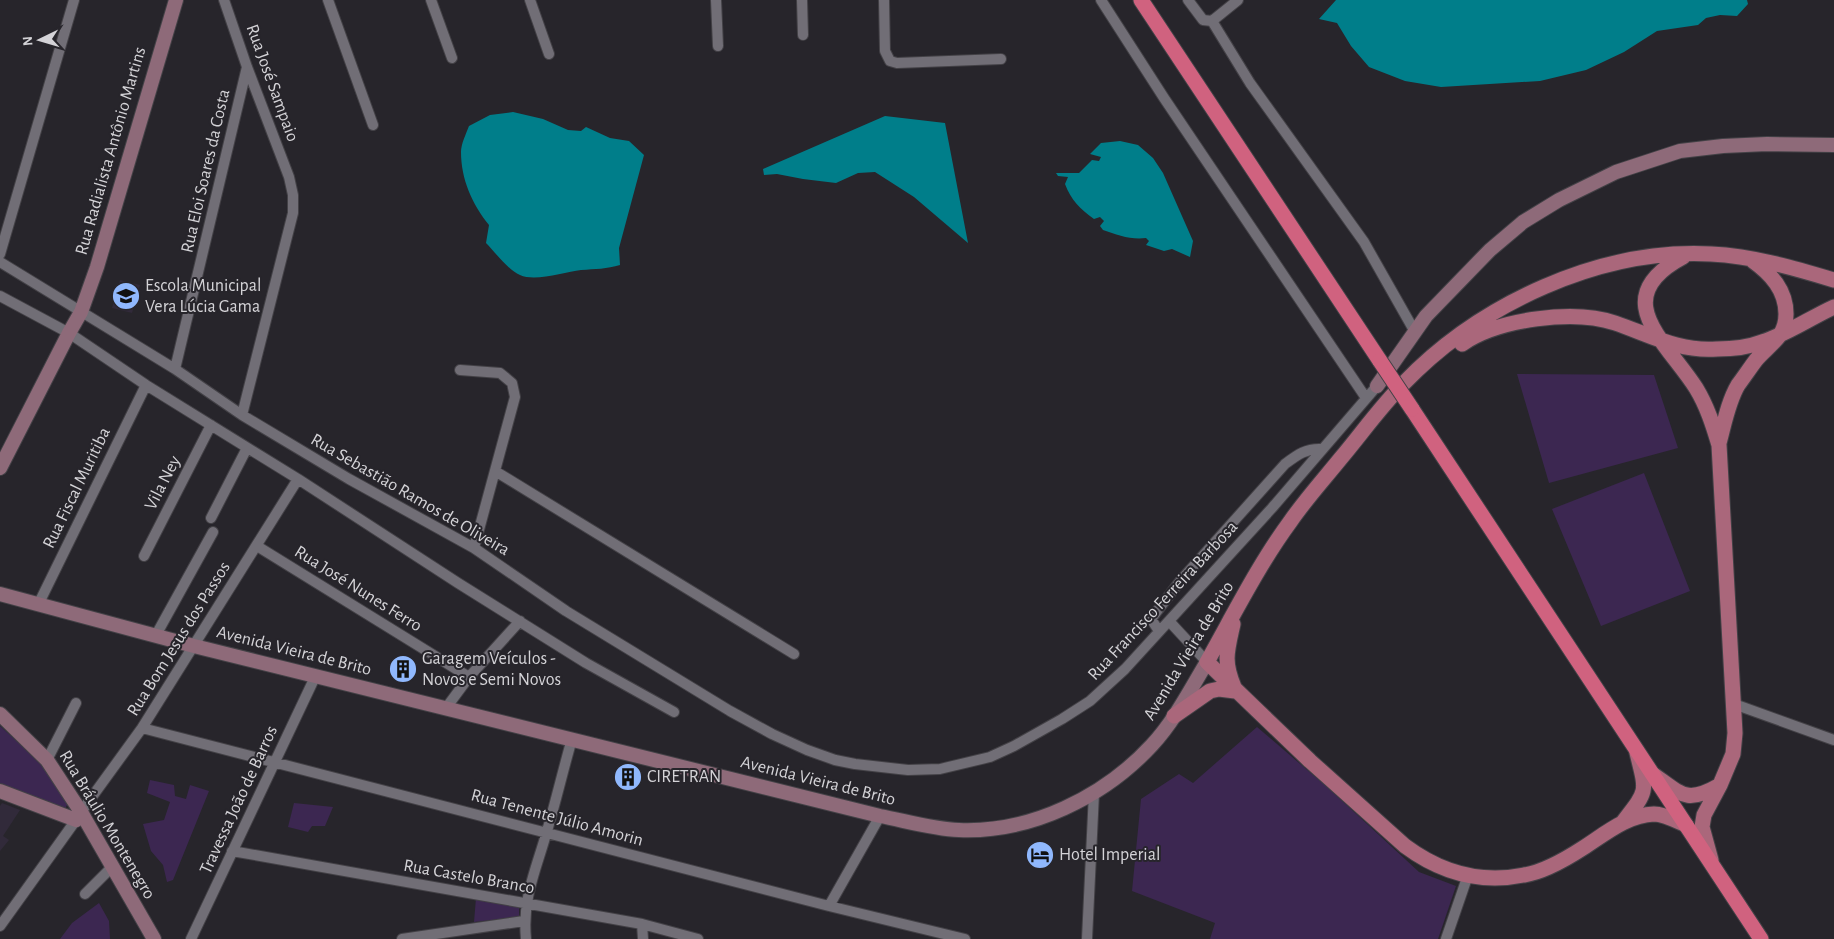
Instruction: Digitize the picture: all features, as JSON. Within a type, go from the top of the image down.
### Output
[{"type":"highway","points":[[1141,0],[1761,939]]},
{"type":"main road","points":[[1690,253],[1669,264],[1658,273],[1651,283],[1645,299],[1645,312],[1661,342],[1697,390],[1711,418],[1718,445],[1736,733],[1733,754],[1720,785],[1704,814],[1702,826],[1712,864]]},
{"type":"main road","points":[[1405,382],[1450,342],[1487,316],[1562,279],[1607,264],[1631,259],[1690,253],[1710,254],[1748,258],[1788,266],[1834,280]]},
{"type":"main road","points":[[1718,445],[1726,415],[1737,387],[1756,360],[1780,334],[1786,322],[1786,305],[1776,281],[1748,258]]},
{"type":"main road","points":[[1405,382],[1469,338],[1514,322],[1557,318],[1592,318],[1614,323],[1661,342],[1678,346],[1716,350],[1762,342],[1834,307]]},
{"type":"main road","name":"Avenida Vieira de Brito","points":[[1207,662],[1237,608],[1290,521],[1405,382]]},
{"type":"main road","points":[[1235,691],[1227,666],[1226,656],[1237,608]]},
{"type":"main road","points":[[1207,662],[1235,691],[1310,761],[1405,846],[1440,868],[1468,875],[1492,878],[1525,875],[1556,864],[1622,823],[1640,815],[1657,814],[1686,825]]},
{"type":"main road","points":[[1174,716],[1210,691],[1219,689],[1235,691]]},
{"type":"main road","points":[[1622,823],[1642,797],[1645,788],[1635,746]]},
{"type":"main road","points":[[1654,775],[1679,793],[1688,796],[1698,795],[1720,785]]},
{"type":"street","points":[[0,254],[74,0]]},
{"type":"street","name":"Rua Radialista Antônio Martins","points":[[0,468],[81,312],[97,267],[176,0]]},
{"type":"street","name":"Rua José Sampaio","points":[[224,0],[247,67],[289,177],[293,195],[292,213],[242,415]]},
{"type":"street","points":[[328,0],[373,125]]},
{"type":"street","points":[[431,0],[452,58]]},
{"type":"street","points":[[530,0],[550,54]]},
{"type":"street","points":[[716,0],[718,46]]},
{"type":"street","points":[[802,0],[803,35]]},
{"type":"street","points":[[884,0],[885,51],[890,61],[897,63],[1002,59]]},
{"type":"street","points":[[1101,0],[1169,106],[1366,398]]},
{"type":"street","points":[[1188,0],[1203,20],[1212,21],[1238,0]]},
{"type":"street","points":[[1212,21],[1250,83],[1364,242],[1415,332]]},
{"type":"street","name":"Rua Eloi Soares da Costa","points":[[175,369],[247,67]]},
{"type":"street","points":[[1378,386],[1426,316],[1490,250],[1523,222],[1559,200],[1616,172],[1680,151],[1767,144],[1834,145]]},
{"type":"street","name":"Rua Sebastião Ramos de Oliveira","points":[[0,262],[175,369],[242,415],[349,479],[474,548],[566,611],[722,706],[772,734],[807,750]]},
{"type":"street","points":[[0,296],[69,333],[146,385],[298,479],[458,583],[586,663],[674,712]]},
{"type":"street","points":[[460,370],[500,373],[512,383],[515,397],[474,548]]},
{"type":"street","name":"Rua Fiscal Muritiba","points":[[38,605],[146,385]]},
{"type":"street","name":"Rua Francisco Ferreira Barbosa","points":[[807,750],[835,760],[855,764],[908,770],[940,769],[990,756],[1014,746],[1062,719],[1090,701],[1125,669],[1272,508],[1378,386]]},
{"type":"street","name":"Vila Ney","points":[[144,556],[211,425]]},
{"type":"street","points":[[211,518],[247,448]]},
{"type":"street","points":[[1159,631],[1151,619],[1200,559],[1285,464],[1302,452],[1314,448],[1322,449]]},
{"type":"street","points":[[495,471],[794,654]]},
{"type":"street","name":"Rua Bom Jesus dos Passos","points":[[0,926],[142,728],[298,479]]},
{"type":"street","points":[[156,635],[213,532]]},
{"type":"street","name":"Rua José Nunes Ferro","points":[[257,546],[469,677]]},
{"type":"street","name":"Avenida Vieira de Brito","points":[[0,594],[194,646],[880,816],[944,829],[961,830],[1020,824],[1048,815],[1094,794],[1127,770],[1152,745],[1174,716],[1207,662]]},
{"type":"street","points":[[446,708],[469,677],[520,621]]},
{"type":"street","points":[[1169,621],[1207,662]]},
{"type":"street","name":"Travessa João de Barros","points":[[191,939],[316,675]]},
{"type":"street","points":[[47,760],[76,703]]},
{"type":"street","points":[[1734,704],[1834,740]]},
{"type":"street","name":"Rua Bráulio Montenegro","points":[[0,714],[47,760],[78,816],[112,867],[154,939]]},
{"type":"street","name":"Rua Tenente Júlio Amorin","points":[[142,728],[829,906],[965,939]]},
{"type":"street","points":[[526,939],[524,922],[526,904],[572,739]]},
{"type":"street","points":[[0,791],[78,816]]},
{"type":"street","points":[[1087,939],[1094,794]]},
{"type":"street","points":[[829,906],[880,816]]},
{"type":"street","name":"Rua Castelo Branco","points":[[232,851],[642,924],[698,939]]},
{"type":"street","points":[[85,894],[112,867]]},
{"type":"street","points":[[1446,939],[1468,875]]},
{"type":"street","points":[[402,939],[524,922]]},
{"type":"street","points":[[642,924],[643,939]]},
{"type":"street","points":[[917,939],[922,929]]},
{"type":"shaded area","name":"Escola Municipal Vera Lúcia Gama","points":[[120,280],[140,285],[132,313],[112,308]]},
{"type":"shaded area","points":[[1517,374],[1654,375],[1678,448],[1549,483]]},
{"type":"shaded area","points":[[1644,473],[1690,591],[1601,626],[1552,509]]},
{"type":"shaded area","points":[[0,726],[49,770],[68,803],[65,809],[0,785]]},
{"type":"shaded area","points":[[1257,727],[1326,786],[1419,872],[1456,886],[1438,939],[1210,939],[1215,923],[1132,891],[1141,799],[1179,774],[1193,783]]},
{"type":"shaded area","points":[[150,780],[174,785],[175,796],[186,799],[190,785],[209,791],[173,880],[167,882],[163,865],[151,851],[143,824],[164,820],[170,802],[147,793]]},
{"type":"shaded area","points":[[2,803],[20,810],[3,836],[9,840],[0,851],[0,806]]},
{"type":"shaded area","points":[[294,803],[333,807],[325,826],[312,826],[308,832],[288,827]]},
{"type":"shaded area","points":[[476,898],[519,906],[519,917],[474,922]]},
{"type":"shaded area","points":[[99,903],[109,921],[110,939],[60,939],[72,923]]},
{"type":"water","points":[[1336,0],[1747,0],[1748,4],[1737,16],[1720,15],[1706,18],[1698,25],[1657,31],[1624,52],[1586,70],[1540,81],[1441,87],[1405,81],[1369,67],[1351,46],[1337,23],[1319,19]]},
{"type":"water","points":[[513,112],[543,119],[568,130],[581,131],[586,127],[610,138],[629,141],[644,155],[619,248],[620,265],[542,277],[526,277],[515,273],[486,243],[489,225],[477,209],[465,181],[461,152],[462,146],[469,126],[490,115]]},
{"type":"water","points":[[885,116],[945,123],[968,243],[914,197],[875,172],[858,173],[836,183],[777,174],[764,175],[763,169]]},
{"type":"water","points":[[1120,141],[1138,145],[1153,158],[1163,173],[1193,241],[1190,257],[1172,249],[1164,251],[1146,245],[1149,241],[1146,238],[1129,238],[1103,230],[1100,226],[1104,221],[1100,217],[1094,219],[1080,208],[1067,190],[1065,184],[1068,177],[1058,176],[1056,173],[1079,173],[1092,160],[1099,161],[1101,157],[1090,154],[1101,143]]},
{"type":"place","name":"Escola Municipal Vera Lúcia Gama","points":[[126,296]]},
{"type":"place","name":"Garagem Veículos - Novos e Semi Novos","points":[[403,669]]},
{"type":"place","name":"CIRETRAN","points":[[628,777]]},
{"type":"place","name":"Hotel Imperial","points":[[1040,855]]}]
